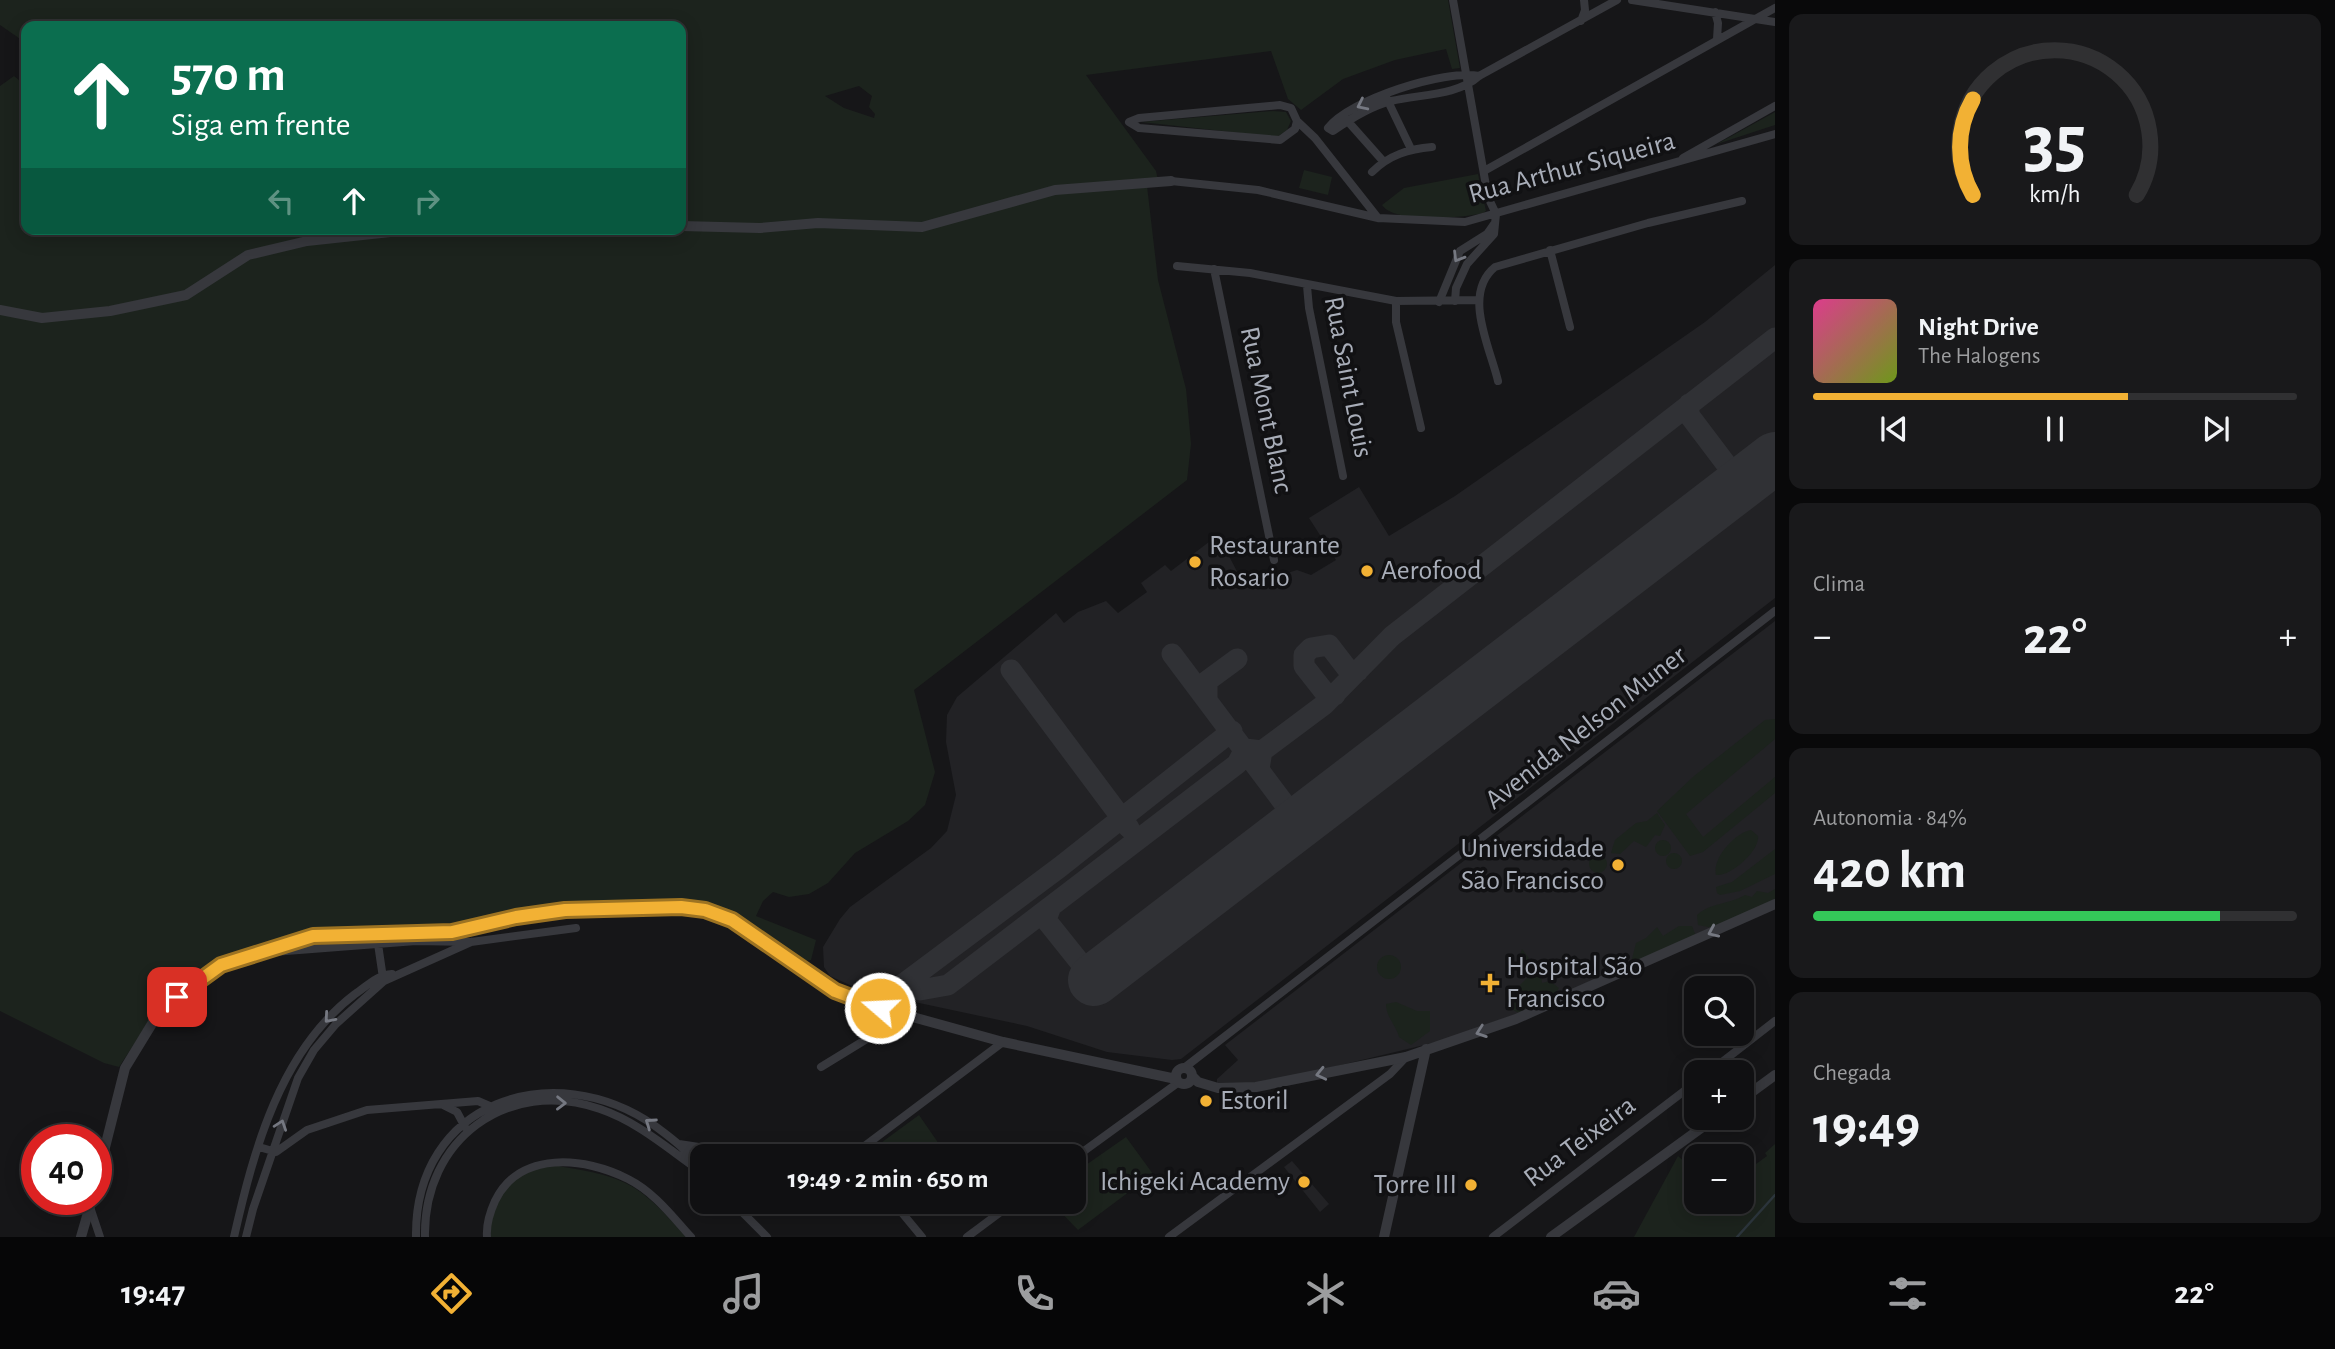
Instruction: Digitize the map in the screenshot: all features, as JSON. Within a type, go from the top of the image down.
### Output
[{"type":"street","points":[[1452,0],[1488,197],[1496,214],[1494,234],[1473,256],[1461,275],[1455,301]]},
{"type":"street","points":[[1581,21],[1585,10],[1584,0]]},
{"type":"street","points":[[1386,98],[1467,86],[1479,76],[1617,0]]},
{"type":"street","points":[[1632,0],[1662,2],[1775,22]]},
{"type":"street","points":[[1485,171],[1775,8]]},
{"type":"street","points":[[1715,12],[1718,23],[1717,39]]},
{"type":"street","points":[[1383,161],[1345,118],[1424,82],[1464,73],[1479,76]]},
{"type":"street","points":[[1424,82],[1426,94]]},
{"type":"street","points":[[1386,98],[1411,149]]},
{"type":"street","points":[[1297,121],[1295,129],[1280,140],[1139,128],[1130,125],[1129,120],[1280,105],[1291,108],[1297,121],[1315,138],[1378,218]]},
{"type":"street","points":[[1672,164],[1775,106]]},
{"type":"street","name":"Rua Arthur Siqueira","points":[[1171,181],[1258,190],[1378,218],[1448,223],[1478,220],[1775,134]]},
{"type":"street","points":[[1372,172],[1383,161],[1411,149],[1432,147]]},
{"type":"street","points":[[686,226],[760,228],[818,223],[922,227],[1055,190],[1171,181]]},
{"type":"street","points":[[1498,381],[1478,300],[1483,281],[1494,267],[1742,201]]},
{"type":"street","points":[[1439,302],[1460,251],[1487,234],[1494,224]]},
{"type":"street","points":[[0,310],[42,318],[110,312],[186,295],[248,255],[307,241],[362,235]]},
{"type":"street","points":[[1550,250],[1570,327]]},
{"type":"street","points":[[1177,266],[1214,268],[1396,301],[1478,300]]},
{"type":"street","name":"Rua Mont Blanc","points":[[1214,268],[1274,560]]},
{"type":"street","name":"Rua Saint Louis","points":[[1307,286],[1308,308],[1343,476]]},
{"type":"street","points":[[1396,301],[1396,322],[1422,428]]},
{"type":"street","name":"Avenida Nelson Muner","points":[[1086,1149],[1775,611]]},
{"type":"street","points":[[111,1124],[125,1068],[161,1009],[221,965],[313,936],[335,933],[452,932],[516,917],[565,910],[681,907],[705,910],[732,920],[835,991],[862,1003],[1003,1042],[1181,1075],[1217,1088],[1256,1087],[1406,1057],[1516,1019],[1775,904]]},
{"type":"street","points":[[262,952],[378,944],[471,942],[576,928]]},
{"type":"street","points":[[234,1237],[259,1147],[287,1073],[304,1046],[336,1009],[383,978],[471,942]]},
{"type":"street","points":[[378,944],[383,978]]},
{"type":"street","points":[[246,1237],[298,1078],[314,1051],[336,1024],[383,978]]},
{"type":"street","points":[[821,1067],[870,1037],[898,1013]]},
{"type":"street","points":[[1724,1060],[1775,1021]]},
{"type":"street","points":[[873,1144],[1003,1042]]},
{"type":"street","points":[[1384,1237],[1426,1049]]},
{"type":"street","points":[[1406,1057],[1420,1077]]},
{"type":"street","points":[[1169,1237],[1390,1074],[1406,1057]]},
{"type":"street","points":[[1754,1091],[1775,1076]]},
{"type":"street","name":"Rua Teixeira","points":[[1493,1237],[1684,1091]]},
{"type":"street","points":[[416,1237],[418,1203],[429,1168],[466,1127],[507,1098],[532,1095],[593,1098],[640,1116],[690,1154]]},
{"type":"street","points":[[259,1147],[272,1152],[281,1150],[307,1130],[333,1119],[367,1110],[478,1101],[493,1109],[529,1103],[583,1104],[630,1122],[690,1164]]},
{"type":"street","points":[[433,1104],[455,1110],[466,1127]]},
{"type":"street","points":[[425,1237],[426,1206],[436,1172],[466,1127]]},
{"type":"street","points":[[1551,1237],[1698,1130]]},
{"type":"street","points":[[663,1144],[690,1146]]},
{"type":"street","points":[[678,1156],[690,1156]]},
{"type":"street","points":[[487,1237],[489,1218],[499,1192],[528,1167],[552,1162],[601,1169],[626,1178],[657,1199],[691,1237]]},
{"type":"street","points":[[744,1214],[767,1237]]},
{"type":"street","points":[[903,1214],[922,1237]]},
{"type":"street","points":[[967,1237],[998,1214]]},
{"type":"street","points":[[81,1237],[87,1215]]},
{"type":"street","points":[[94,1215],[100,1237]]},
{"type":"shaded area","points":[[0,0],[1448,0],[1460,68],[1452,69],[1446,49],[1395,60],[1343,79],[1301,110],[1288,99],[1271,51],[1086,75],[1156,171],[1159,185],[1147,186],[1158,280],[1186,389],[1191,444],[1187,480],[914,690],[935,772],[925,805],[908,821],[855,853],[828,883],[809,894],[789,897],[773,892],[763,901],[756,916],[816,940],[811,960],[800,962],[738,918],[716,908],[681,901],[531,909],[427,929],[335,927],[308,932],[229,956],[201,970],[159,1006],[119,1067],[104,1063],[0,1011],[0,86],[14,76],[21,82],[21,235],[686,235],[686,21],[21,21],[21,40],[0,25]],"holes":[[[859,86],[872,96],[869,107],[875,114],[874,118],[844,108],[825,96]]]},
{"type":"shaded area","points":[[1286,112],[1291,121],[1287,130],[1277,137],[1141,122]]},
{"type":"shaded area","points":[[1775,112],[1775,125],[1717,144]]},
{"type":"shaded area","points":[[1304,170],[1332,177],[1328,195],[1299,188]]},
{"type":"shaded area","points":[[1478,174],[1486,211],[1483,213],[1445,218],[1414,217],[1389,211],[1382,205],[1404,188]]},
{"type":"shaded area","points":[[1775,265],[1775,598],[1181,1059],[1107,1052],[1027,1026],[863,991],[830,976],[824,967],[823,947],[840,919],[850,907],[931,848],[947,831],[956,795],[946,742],[947,715],[957,697],[1056,613],[1064,623],[1078,612],[1106,601],[1118,613],[1147,592],[1141,583],[1165,565],[1171,571],[1218,535],[1243,583],[1249,585],[1297,570],[1311,575],[1336,560],[1309,518],[1359,487],[1389,536],[1455,496],[1705,322]]},
{"type":"shaded area","name":"Universidade São Francisco","points":[[1775,621],[1775,898],[1541,1005],[1441,1041],[1262,1084],[1217,1084],[1217,1079],[1238,1060],[1225,1045]]},
{"type":"shaded area","points":[[1775,719],[1775,739],[1686,814],[1703,837],[1775,777],[1775,793],[1703,852],[1690,856],[1657,811],[1694,776],[1765,720]]},
{"type":"shaded area","points":[[1657,813],[1665,825],[1660,836],[1655,835],[1646,847],[1634,841],[1620,854],[1611,853],[1615,840],[1636,823],[1647,821]]},
{"type":"shaded area","points":[[1751,830],[1758,836],[1754,849],[1743,862],[1729,872],[1716,875],[1718,861],[1726,847],[1738,836]]},
{"type":"shaded area","points":[[1663,840],[1669,842],[1669,854],[1663,856],[1657,854],[1655,848],[1657,842]]},
{"type":"shaded area","points":[[1775,849],[1775,874],[1740,891],[1720,895],[1717,893],[1716,887],[1732,882]]},
{"type":"shaded area","points":[[1674,853],[1680,855],[1680,867],[1674,869],[1668,867],[1666,861],[1668,855]]},
{"type":"shaded area","points":[[1598,855],[1604,858],[1607,864],[1604,870],[1598,873],[1592,870],[1589,864],[1592,858]]},
{"type":"shaded area","points":[[1775,889],[1775,901],[1713,928],[1698,925],[1697,915],[1708,908],[1745,895],[1752,897],[1757,891],[1768,893]]},
{"type":"shaded area","points":[[1679,926],[1692,926],[1696,936],[1634,962],[1632,959],[1636,943],[1657,927],[1663,936]]},
{"type":"shaded area","points":[[1522,949],[1541,974],[1542,983],[1550,981],[1559,988],[1552,997],[1535,1001],[1519,1013],[1513,1010],[1507,998],[1530,975],[1519,957]]},
{"type":"shaded area","points":[[1389,955],[1398,958],[1401,967],[1398,976],[1389,979],[1380,976],[1377,967],[1380,958]]},
{"type":"shaded area","points":[[1396,1002],[1417,1011],[1430,1011],[1430,1031],[1411,1045],[1399,1037],[1388,1013],[1386,1004]]},
{"type":"shaded area","points":[[919,1115],[939,1144],[879,1144]]},
{"type":"shaded area","points":[[1126,1137],[1153,1174],[1078,1230],[1063,1214],[1086,1214],[1086,1165]]},
{"type":"shaded area","points":[[1775,1144],[1775,1237],[1634,1237],[1678,1156],[1684,1161],[1684,1214],[1754,1214],[1754,1166],[1767,1156],[1765,1153]]},
{"type":"shaded area","points":[[1292,1161],[1329,1204],[1320,1212],[1284,1167]]},
{"type":"shaded area","points":[[552,1165],[597,1173],[628,1184],[655,1204],[686,1237],[491,1237],[492,1217],[506,1188],[530,1169]]},
{"type":"waterway","points":[[1737,1237],[1775,1195]]},
{"type":"taxiway","points":[[1259,769],[1262,751],[1325,704],[1392,636],[1775,338]]},
{"type":"taxiway","points":[[1689,404],[1689,415],[1732,472],[1748,479]]},
{"type":"taxiway","points":[[1335,695],[1326,694],[1304,666],[1304,655],[1311,648],[1329,645],[1349,671],[1358,671]]},
{"type":"taxiway","points":[[1172,654],[1292,814],[1306,817]]},
{"type":"taxiway","points":[[1207,700],[1207,681],[1237,659]]},
{"type":"taxiway","points":[[1011,670],[1129,828]]},
{"type":"taxiway","points":[[902,985],[1060,867],[1232,731]]},
{"type":"taxiway","points":[[902,985],[920,990],[948,985],[1237,764],[1245,749],[1262,751]]},
{"type":"taxiway","points":[[1050,909],[1046,920],[1094,980]]},
{"type":"runway","points":[[1094,980],[1775,458]]},
{"type":"place","name":"Restaurante Rosario","points":[[1195,562]]},
{"type":"place","name":"Aerofood","points":[[1367,571]]},
{"type":"place","name":"Universidade São Francisco","points":[[1618,865]]},
{"type":"place","name":"Hospital São Francisco","points":[[1490,983]]},
{"type":"place","name":"Estoril","points":[[1206,1101]]},
{"type":"place","name":"Ichigeki Academy","points":[[1304,1182]]},
{"type":"place","name":"Torre III","points":[[1471,1185]]},
{"type":"route","points":[[177,997],[221,965],[313,936],[335,933],[452,932],[516,917],[565,910],[681,907],[705,910],[732,920],[835,991],[880,1008]]}]
